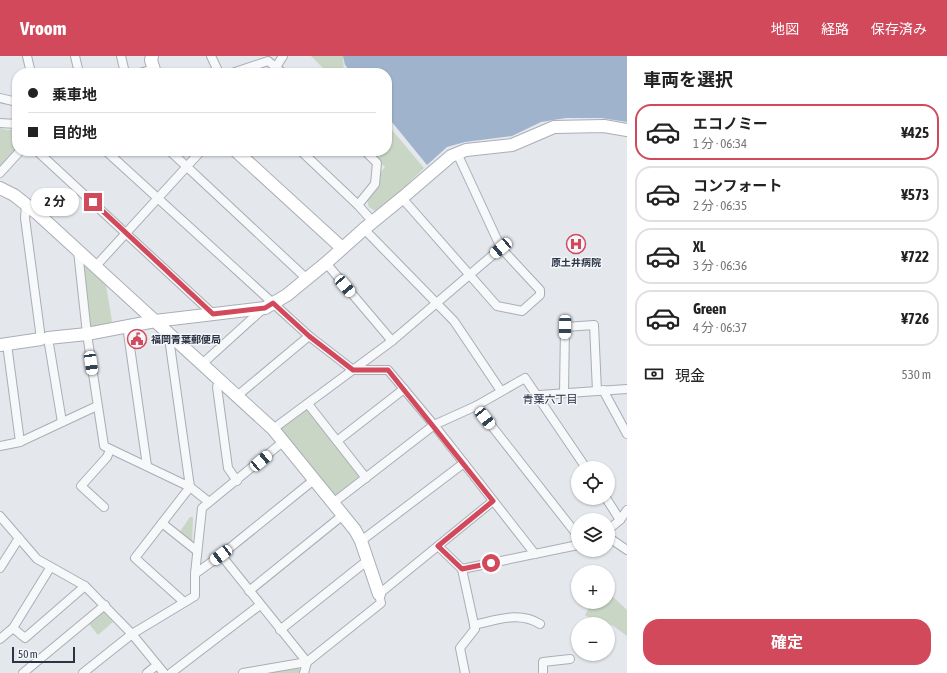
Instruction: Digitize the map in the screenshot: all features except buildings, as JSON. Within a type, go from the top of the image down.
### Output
[{"type":"street","points":[[27,56],[30,68]]},
{"type":"street","points":[[74,56],[78,68]]},
{"type":"street","points":[[121,56],[124,68]]},
{"type":"street","points":[[152,56],[154,68]]},
{"type":"street","points":[[210,56],[216,68]]},
{"type":"street","points":[[244,68],[267,58],[276,67],[284,56]]},
{"type":"street","points":[[0,98],[12,101]]},
{"type":"street","points":[[0,123],[12,124]]},
{"type":"street","points":[[202,364],[269,305],[287,295],[307,279],[440,164],[458,153],[466,150],[512,145],[554,127],[604,126],[627,130]]},
{"type":"street","points":[[402,198],[497,306],[522,311],[540,296],[540,290],[501,248],[458,153]]},
{"type":"street","points":[[0,173],[15,156]]},
{"type":"street","points":[[43,156],[213,314]]},
{"type":"street","points":[[112,156],[158,198],[269,305],[309,336],[353,370],[388,370],[434,425],[535,554]]},
{"type":"street","points":[[175,156],[307,279]]},
{"type":"street","points":[[95,267],[197,156]]},
{"type":"street","points":[[241,156],[342,248]]},
{"type":"street","points":[[306,156],[358,205],[368,225],[468,339],[501,391]]},
{"type":"street","points":[[358,205],[374,184],[377,163],[369,156]]},
{"type":"street","points":[[0,188],[14,195],[26,204],[273,429],[315,479],[343,515],[361,542],[381,604],[307,662],[243,673]]},
{"type":"street","points":[[26,204],[25,218],[45,338],[62,422]]},
{"type":"street","points":[[273,429],[392,342],[438,303],[469,274],[501,248]]},
{"type":"street","points":[[78,251],[87,334],[104,446],[190,487],[209,502]]},
{"type":"street","points":[[326,263],[392,342]]},
{"type":"street","points":[[20,442],[4,345],[45,338],[87,334],[155,321],[269,305]]},
{"type":"street","points":[[564,393],[565,327],[594,325],[600,391],[627,434]]},
{"type":"street","points":[[127,326],[147,466]]},
{"type":"street","points":[[237,396],[309,336]]},
{"type":"street","points":[[173,337],[170,345],[190,487],[135,558],[184,602]]},
{"type":"street","points":[[333,503],[434,425],[476,406],[526,378],[581,461]]},
{"type":"street","points":[[219,380],[217,387],[228,468],[237,481]]},
{"type":"street","points":[[337,441],[404,389]]},
{"type":"street","points":[[538,395],[627,389]]},
{"type":"street","points":[[308,404],[366,478]]},
{"type":"street","points":[[0,446],[20,442],[97,406]]},
{"type":"street","points":[[476,406],[571,527]]},
{"type":"street","points":[[84,673],[132,634],[195,596],[195,574],[202,508],[237,481],[284,441]]},
{"type":"street","points":[[104,507],[81,486],[107,457],[110,450]]},
{"type":"street","points":[[361,542],[464,463]]},
{"type":"street","points":[[195,574],[221,555],[315,479]]},
{"type":"street","points":[[379,594],[493,501]]},
{"type":"street","points":[[610,505],[620,520]]},
{"type":"street","points":[[615,524],[627,510]]},
{"type":"street","points":[[249,591],[343,515]]},
{"type":"street","points":[[0,516],[37,559],[50,568],[85,586],[132,634],[164,673]]},
{"type":"street","points":[[162,523],[197,551]]},
{"type":"street","points":[[0,568],[20,538]]},
{"type":"street","points":[[615,542],[627,550]]},
{"type":"street","points":[[438,546],[462,569],[475,629],[460,648],[465,673]]},
{"type":"street","points":[[462,569],[571,546]]},
{"type":"street","points":[[221,555],[307,662]]},
{"type":"street","points":[[280,630],[368,560]]},
{"type":"street","points":[[0,639],[13,628],[50,568]]},
{"type":"street","points":[[13,628],[25,638],[85,586]]},
{"type":"street","points":[[171,673],[260,605]]},
{"type":"street","points":[[22,673],[105,606]]},
{"type":"street","points":[[474,625],[516,616],[534,620],[540,624]]},
{"type":"street","points":[[543,673],[543,662],[570,659]]},
{"type":"street","points":[[304,673],[307,662]]},
{"type":"street","points":[[147,673],[157,665]]},
{"type":"green space","points":[[311,56],[343,56],[344,68],[323,68]]},
{"type":"green space","points":[[0,128],[12,130],[12,154],[0,167]]},
{"type":"green space","points":[[392,130],[424,168],[395,197],[375,211],[369,207],[367,200],[377,189],[379,174],[385,167],[373,156],[392,156]]},
{"type":"green space","points":[[84,261],[105,280],[112,321],[108,325],[91,327],[89,323]]},
{"type":"green space","points":[[306,409],[309,410],[359,474],[358,478],[336,495],[332,495],[280,428]]},
{"type":"green space","points":[[190,517],[193,517],[192,546],[179,533]]},
{"type":"green space","points":[[615,599],[627,610],[627,636],[615,627],[615,617],[588,617],[585,615],[588,609],[615,609]]},
{"type":"green space","points":[[104,612],[113,622],[98,635],[89,624]]},
{"type":"green space","points":[[297,667],[300,670],[300,673],[259,673]]},
{"type":"water","points":[[343,56],[627,56],[627,122],[601,118],[566,118],[541,122],[512,136],[465,142],[447,147],[427,165],[392,122],[392,68],[348,68],[345,65]]},
{"type":"place","name":"原土井病院","points":[[576,244]]},
{"type":"place","name":"福岡青葉郵便局","points":[[137,339]]},
{"type":"district","name":"青葉六丁目","points":[[550,399]]},
{"type":"route","points":[[93,202],[213,314],[265,308],[273,303],[309,336],[353,370],[388,370],[434,425],[493,501],[438,546],[462,569],[491,563]]}]
